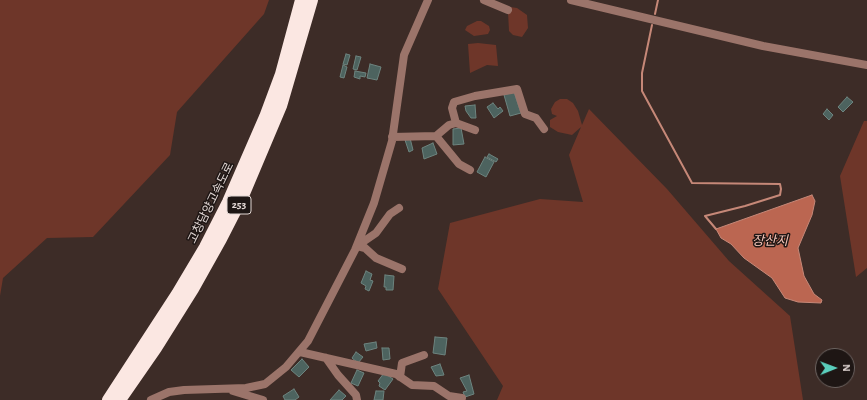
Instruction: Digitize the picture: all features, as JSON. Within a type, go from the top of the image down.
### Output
[{"type":"highway","name":"고창담양고속도로","points":[[121,393],[197,261],[228,202],[265,117],[281,74],[301,0]]},
{"type":"highway","name":"고창담양고속도로","points":[[108,400],[121,393],[156,348],[221,239],[243,196],[263,152],[281,106],[312,0]]},
{"type":"street","points":[[151,400],[169,392],[256,387],[265,384],[278,375],[300,352],[308,341],[357,246],[374,203],[392,137],[404,55],[428,0]]},
{"type":"street","points":[[484,0],[508,10]]},
{"type":"street","points":[[571,0],[763,46],[867,65]]},
{"type":"street","points":[[456,123],[452,108],[454,102],[475,96],[517,89],[525,114],[536,118],[544,129]]},
{"type":"street","points":[[392,137],[436,136],[449,125],[456,123],[475,130]]},
{"type":"street","points":[[436,136],[459,164],[470,170]]},
{"type":"street","points":[[357,246],[376,233],[390,214],[400,208]]},
{"type":"street","points":[[357,246],[365,248],[376,258],[402,269]]},
{"type":"street","points":[[300,352],[396,374],[412,385],[434,386],[449,396],[462,398]]},
{"type":"street","points":[[400,377],[402,363],[424,356]]},
{"type":"street","points":[[326,358],[356,395],[358,400]]},
{"type":"street","points":[[224,389],[263,400]]},
{"type":"shaded area","points":[[0,0],[269,0],[264,14],[177,112],[170,155],[93,237],[47,238],[3,278],[0,296]]},
{"type":"shaded area","points":[[510,7],[517,8],[527,15],[528,28],[522,37],[513,35],[509,31],[508,12]]},
{"type":"shaded area","points":[[477,21],[481,21],[489,26],[490,30],[488,34],[474,36],[465,30],[467,26]]},
{"type":"shaded area","points":[[478,43],[496,45],[498,66],[487,65],[470,73],[468,44]]},
{"type":"shaded area","points":[[560,99],[567,99],[573,103],[578,111],[582,125],[589,109],[667,189],[729,261],[790,316],[803,400],[497,400],[503,386],[438,289],[450,223],[540,199],[583,202],[569,155],[581,127],[572,135],[558,132],[550,127],[550,120],[557,116],[552,114],[551,109],[555,102]]},
{"type":"shaded area","points":[[864,121],[867,121],[867,268],[856,277],[840,176]]},
{"type":"water","name":"장산지","points":[[812,195],[815,201],[812,215],[798,248],[804,276],[814,294],[822,300],[821,303],[798,302],[785,298],[772,278],[744,258],[731,244],[721,238],[716,229]]},
{"type":"building","points":[[346,54],[350,55],[347,65],[343,64]]},
{"type":"building","points":[[356,56],[361,57],[357,70],[353,69]]},
{"type":"building","points":[[370,64],[381,67],[377,80],[367,78]]},
{"type":"building","points":[[343,65],[347,67],[344,78],[340,77]]},
{"type":"building","points":[[355,71],[366,73],[365,77],[360,76],[360,79],[354,77]]},
{"type":"building","points":[[514,92],[521,113],[510,116],[504,95]]},
{"type":"building","points":[[847,97],[853,102],[843,112],[838,107]]},
{"type":"building","points":[[493,103],[498,109],[500,107],[503,111],[494,118],[487,107]]},
{"type":"building","points":[[475,105],[476,118],[471,118],[466,111],[465,106]]},
{"type":"building","points":[[827,109],[833,115],[829,120],[823,114]]},
{"type":"building","points":[[461,128],[464,144],[453,145],[453,129]]},
{"type":"building","points":[[410,138],[413,150],[409,152],[405,140]]},
{"type":"building","points":[[433,143],[437,154],[424,159],[422,148]]},
{"type":"building","points":[[489,154],[498,159],[496,162],[487,157]]},
{"type":"building","points":[[485,157],[494,162],[486,177],[477,172]]},
{"type":"building","points":[[366,271],[372,274],[370,280],[373,281],[369,291],[365,289],[366,286],[361,283]]},
{"type":"building","points":[[385,275],[394,276],[393,290],[386,290],[386,287],[384,287]]},
{"type":"building","points":[[435,337],[447,338],[445,355],[433,353]]},
{"type":"building","points":[[376,342],[377,348],[366,351],[364,344]]},
{"type":"building","points":[[382,348],[389,348],[390,359],[383,360]]},
{"type":"building","points":[[356,352],[363,357],[358,363],[352,358]]},
{"type":"building","points":[[302,359],[309,367],[299,377],[291,370]]},
{"type":"building","points":[[440,364],[444,375],[436,376],[431,367]]},
{"type":"building","points":[[357,370],[364,373],[358,386],[351,383]]},
{"type":"building","points":[[384,373],[393,379],[385,390],[379,386],[380,383],[378,381]]},
{"type":"building","points":[[469,375],[474,394],[465,397],[463,392],[467,391],[460,378]]},
{"type":"building","points":[[294,389],[299,397],[295,400],[285,400],[283,396]]},
{"type":"building","points":[[339,390],[346,396],[342,400],[330,400]]},
{"type":"building","points":[[376,391],[384,391],[383,400],[374,400]]},
{"type":"waterway","points":[[655,14],[658,0]]},
{"type":"waterway","points":[[652,25],[642,73],[642,91],[692,183],[780,184],[780,195],[705,216],[716,229]]}]
